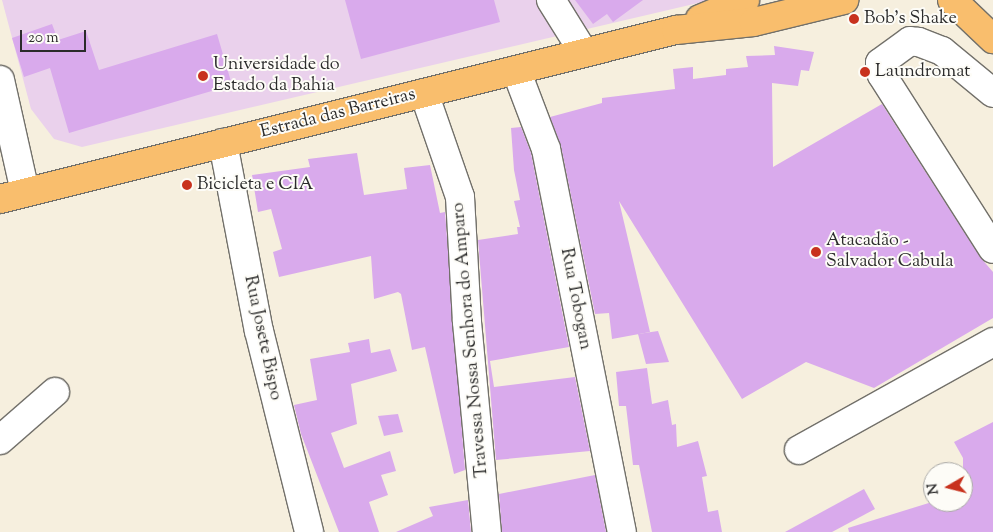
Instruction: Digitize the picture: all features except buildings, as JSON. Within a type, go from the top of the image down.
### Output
[{"type":"main road","name":"Estrada das Barreiras","points":[[676,30],[746,0]]},
{"type":"main road","name":"Estrada das Barreiras","points":[[13,195],[676,30],[754,22],[844,0]]},
{"type":"main road","points":[[952,0],[993,39]]},
{"type":"street","points":[[556,9],[584,53]]},
{"type":"street","points":[[993,93],[942,51],[918,42],[910,41],[880,63],[882,75],[993,249]]},
{"type":"street","name":"Rua Tobogan","points":[[516,70],[546,150],[622,532]]},
{"type":"street","points":[[0,80],[13,195]]},
{"type":"street","name":"Travessa Nossa Senhora do Amparo","points":[[424,93],[460,197],[467,322],[487,532]]},
{"type":"street","name":"Rua Josete Bispo","points":[[223,143],[259,332],[309,532]]},
{"type":"street","points":[[799,450],[993,342]]},
{"type":"street","points":[[0,440],[55,392]]},
{"type":"shaded area","name":"Universidade do Estado da Bahia","points":[[2,0],[711,0],[82,147],[54,139],[31,109]]},
{"type":"place","name":"Bob's Shake","points":[[854,19]]},
{"type":"place","name":"Laundromat","points":[[865,72]]},
{"type":"place","name":"Universidade do Estado da Bahia","points":[[203,76]]},
{"type":"place","name":"Bicicleta e CIA","points":[[187,185]]},
{"type":"place","name":"Atacadão - Salvador Cabula","points":[[816,252]]}]
